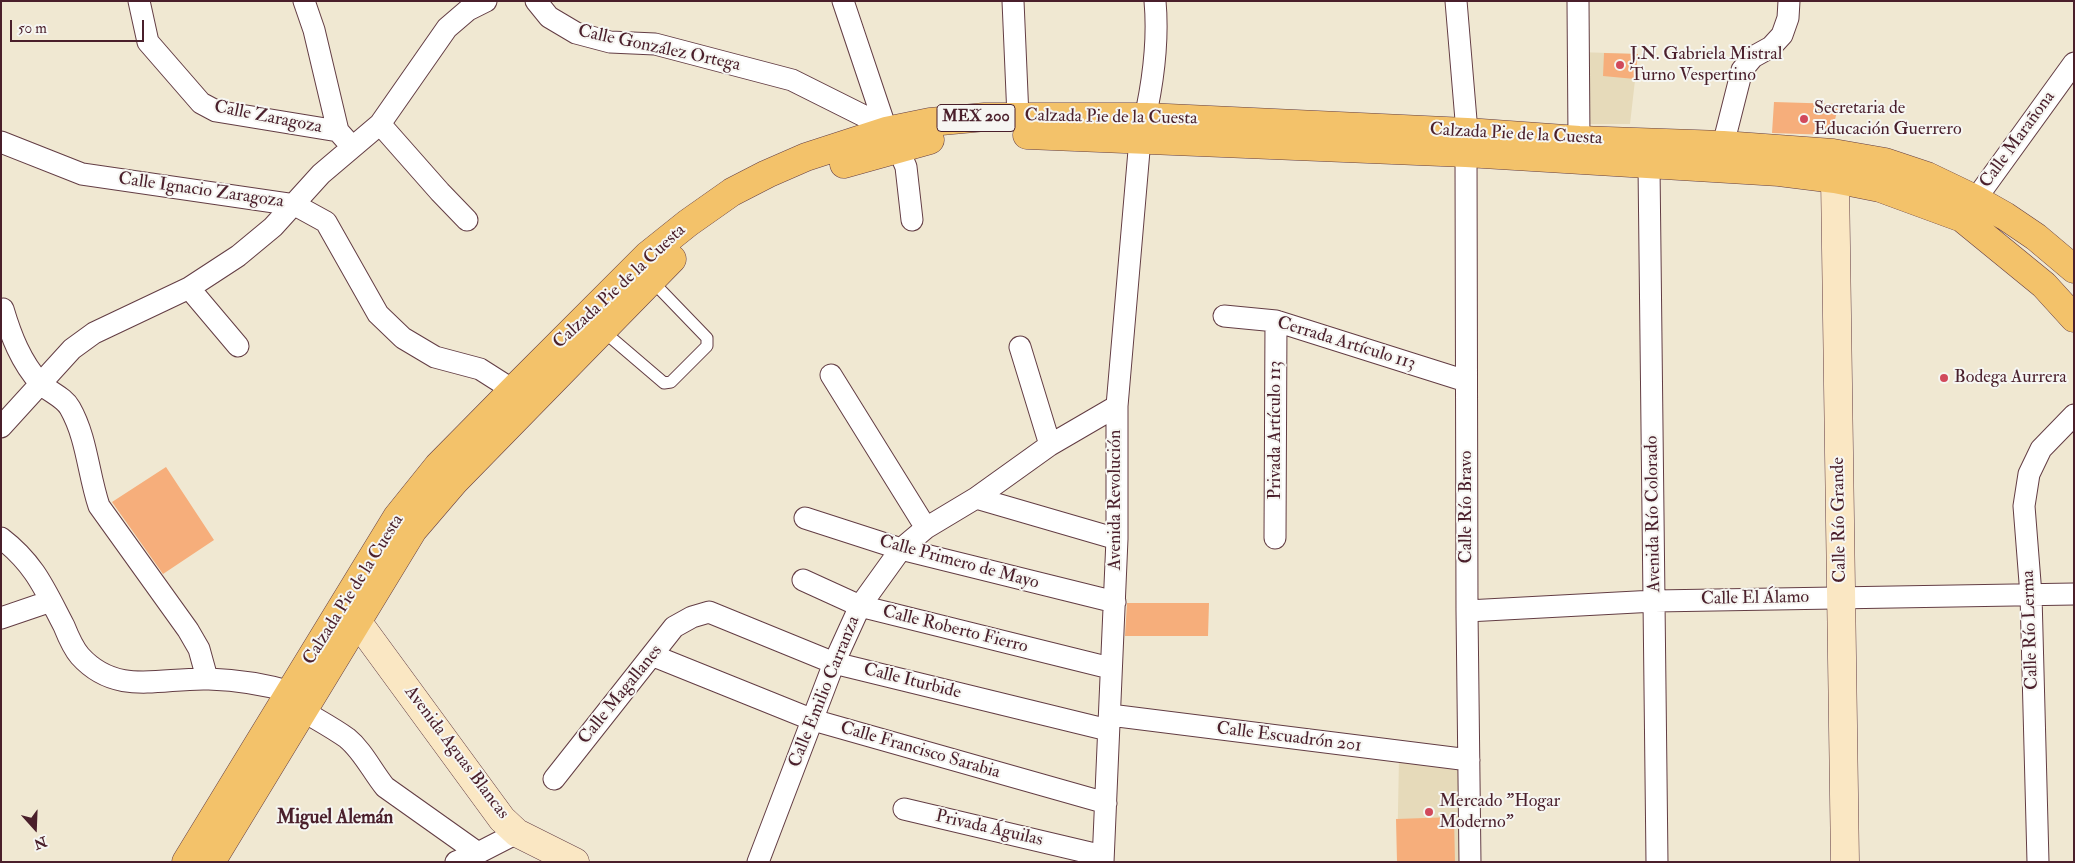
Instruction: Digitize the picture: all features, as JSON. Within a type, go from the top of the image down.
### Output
[{"type":"main road","name":"Calzada Pie de la Cuesta","points":[[211,862],[397,518],[438,466],[602,330],[648,256],[688,223],[732,192],[806,157],[930,122],[1018,117],[1143,128],[1467,142],[1579,140],[1723,145],[1833,153],[1884,162],[1926,176],[1969,208],[2074,318]]},
{"type":"main road","name":"Calzada Pie de la Cuesta","points":[[186,862],[297,701],[357,620],[413,530],[521,398],[622,295],[651,280],[700,236],[740,208],[776,188],[814,173],[889,134],[932,139],[986,133],[1143,128]]},
{"type":"main road","name":"Calzada Pie de la Cuesta","points":[[1467,142],[1649,166],[1779,172],[1835,178],[2006,216],[2073,268]]},
{"type":"street","name":"Calle Zaragoza","points":[[139,1],[148,42],[201,103],[216,111],[338,131]]},
{"type":"street","points":[[304,1],[314,30],[338,131],[352,148]]},
{"type":"street","points":[[1,427],[72,350],[94,332],[189,288],[238,256],[273,227],[322,174],[380,124],[447,28],[468,10],[486,1]]},
{"type":"street","name":"Calle González Ortega","points":[[536,1],[549,17],[576,33],[610,42],[655,44],[792,80],[868,118],[889,134]]},
{"type":"street","points":[[843,1],[889,134],[906,167],[912,220]]},
{"type":"street","points":[[1012,1],[1018,117]]},
{"type":"street","name":"Avenida Revolución","points":[[1103,859],[1117,539],[1117,406],[1143,128],[1157,27],[1155,1]]},
{"type":"street","name":"Calle Río Bravo","points":[[1456,1],[1467,142],[1466,381],[1470,862]]},
{"type":"street","points":[[1578,1],[1579,140]]},
{"type":"street","points":[[1723,145],[1742,70],[1753,58],[1771,47],[1782,35],[1788,18],[1789,1]]},
{"type":"street","name":"Calle Marañona","points":[[1969,208],[2074,63]]},
{"type":"street","points":[[380,124],[467,220]]},
{"type":"street","name":"Calle Ignacio Zaragoza","points":[[1,142],[82,174],[295,204],[326,222],[378,314],[403,338],[435,356],[480,368],[521,398]]},
{"type":"street","name":"Avenida Río Colorado","points":[[1649,166],[1657,862]]},
{"type":"street","name":"Calle Río Grande","points":[[1835,178],[1845,862]]},
{"type":"street","points":[[189,288],[238,346]]},
{"type":"street","points":[[3,309],[10,334],[25,364],[41,384],[68,405],[81,430],[91,483],[99,506],[188,630],[199,649],[207,678]]},
{"type":"street","name":"Cerrada Artículo 113","points":[[1224,316],[1276,321],[1466,381]]},
{"type":"street","name":"Privada Artículo 113","points":[[1276,321],[1276,538]]},
{"type":"street","points":[[1020,347],[1050,445]]},
{"type":"street","points":[[831,375],[926,528]]},
{"type":"street","name":"Calle Emilio Carranza","points":[[758,862],[834,663],[860,606],[901,549],[926,528],[976,498],[1050,445],[1117,406]]},
{"type":"street","name":"Calle Río Lerma","points":[[2038,862],[2031,595],[2024,506],[2029,474],[2041,449],[2074,415]]},
{"type":"street","points":[[976,498],[1117,539]]},
{"type":"street","name":"Calle Primero de Mayo","points":[[805,518],[901,549],[1115,602]]},
{"type":"street","points":[[1,538],[17,550],[37,574],[78,654],[92,668],[118,680],[143,683],[207,678],[263,684],[297,701],[347,738],[362,754],[374,774],[385,787],[478,853]]},
{"type":"street","name":"Calle Roberto Fierro","points":[[803,580],[860,606],[1110,668]]},
{"type":"street","name":"Calle El Álamo","points":[[1467,611],[1655,601],[2074,594]]},
{"type":"street","points":[[1,618],[51,602]]},
{"type":"street","name":"Calle Iturbide","points":[[692,617],[709,612],[834,663],[1109,723]]},
{"type":"street","name":"Calle Magallanes","points":[[554,779],[654,656],[674,627],[692,617]]},
{"type":"street","name":"Avenida Aguas Blancas","points":[[357,620],[502,819],[517,832],[575,862]]},
{"type":"street","name":"Calle Francisco Sarabia","points":[[654,656],[813,720],[1106,803]]},
{"type":"street","name":"Calle Escuadrón 201","points":[[1109,723],[1469,760]]},
{"type":"street","name":"Privada Águilas","points":[[904,809],[1103,859]]},
{"type":"street","points":[[456,862],[478,853],[517,832]]},
{"type":"lane","points":[[602,330],[664,384],[671,382],[707,346],[707,338],[651,280]]},
{"type":"shaded area","points":[[1578,52],[1638,54],[1630,124],[1570,124]]},
{"type":"shaded area","name":"Mercado \"Hogar Moderno\"","points":[[1399,758],[1460,763],[1460,862],[1397,862]]},
{"type":"building","name":"J.N. Gabriela Mistral Turno Vespertino","points":[[1604,53],[1638,54],[1635,79],[1603,76]]},
{"type":"building","name":"Secretaria de Educación Guerrero","points":[[1774,102],[1839,104],[1831,135],[1772,133]]},
{"type":"building","points":[[166,467],[214,540],[163,574],[112,502]]},
{"type":"building","points":[[1127,603],[1209,603],[1208,636],[1125,636]]},
{"type":"building","points":[[1454,817],[1455,862],[1397,862],[1396,819]]},
{"type":"place","name":"J.N. Gabriela Mistral Turno Vespertino","points":[[1620,65]]},
{"type":"place","name":"Secretaria de Educación Guerrero","points":[[1804,119]]},
{"type":"place","name":"Bodega Aurrera","points":[[1944,378]]},
{"type":"place","name":"Mercado \"Hogar Moderno\"","points":[[1429,812]]},
{"type":"district","name":"Miguel Alemán","points":[[335,819]]}]
